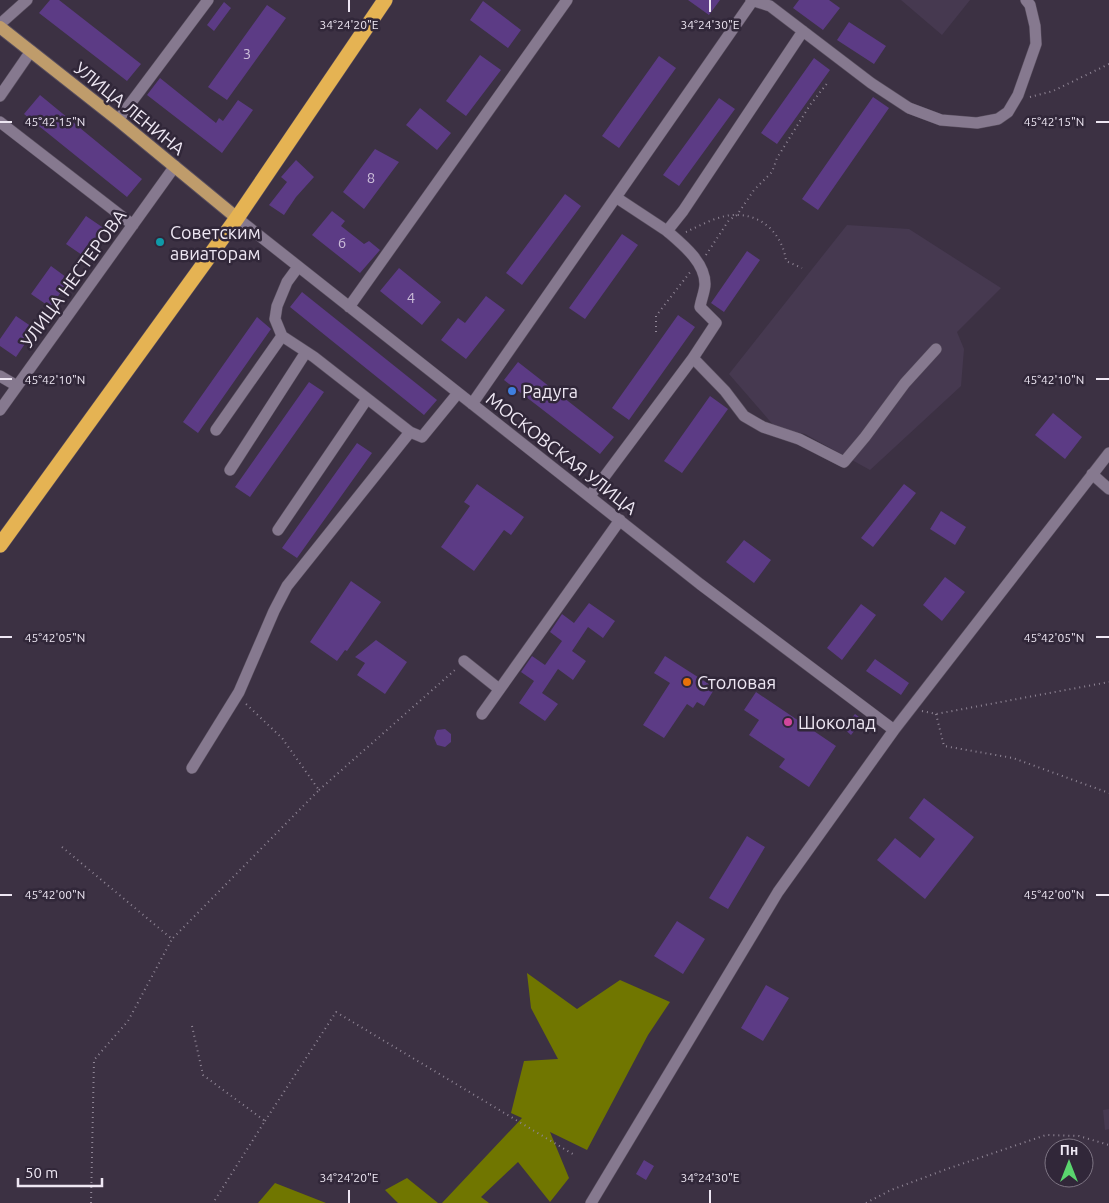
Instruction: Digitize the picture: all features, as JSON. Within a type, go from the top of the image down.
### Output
[{"type":"highway","points":[[0,545],[236,218],[385,0]]},
{"type":"main road","name":"УЛИЦА ЛЕНИНА","points":[[0,26],[175,166],[236,218]]},
{"type":"street","points":[[0,26],[27,0]]},
{"type":"street","points":[[118,120],[208,0]]},
{"type":"street","points":[[349,307],[567,0]]},
{"type":"street","points":[[472,404],[617,198],[752,0],[770,6],[871,83],[909,108],[941,120],[977,122],[998,119],[1008,112],[1018,95],[1036,44],[1035,26],[1030,5],[1026,0]]},
{"type":"street","points":[[671,235],[683,211],[803,32]]},
{"type":"street","points":[[0,96],[31,52]]},
{"type":"street","points":[[0,122],[133,225]]},
{"type":"street","name":"УЛИЦА НЕСТЕРОВА","points":[[0,410],[175,166]]},
{"type":"street","points":[[590,496],[693,358],[716,323],[700,307],[705,284],[698,264],[671,235],[617,198]]},
{"type":"street","name":"МОСКОВСКАЯ УЛИЦА","points":[[236,218],[620,520],[894,730]]},
{"type":"street","points":[[298,268],[287,282],[277,306],[275,319],[282,336],[306,352],[410,432],[422,438],[458,393]]},
{"type":"street","points":[[216,430],[282,336]]},
{"type":"street","points":[[693,358],[725,391],[744,416],[763,427],[799,439],[844,462],[866,437],[905,383],[936,349]]},
{"type":"street","points":[[230,470],[306,352]]},
{"type":"street","points":[[0,376],[17,386]]},
{"type":"street","points":[[278,530],[367,399]]},
{"type":"street","points":[[192,768],[237,695],[287,586],[410,432]]},
{"type":"street","points":[[591,1203],[778,892],[894,730],[1109,453]]},
{"type":"street","points":[[1092,474],[1109,489]]},
{"type":"street","points":[[482,714],[620,520]]},
{"type":"street","points":[[464,661],[499,688]]},
{"type":"path","points":[[1018,95],[1028,98],[1053,91],[1109,64]]},
{"type":"path","points":[[656,332],[656,316],[660,309],[686,275],[698,264],[730,220],[737,215],[754,190],[772,172],[777,158],[805,113],[830,81]]},
{"type":"path","points":[[671,235],[737,215],[755,219],[772,229],[781,241],[786,261],[802,268]]},
{"type":"path","points":[[90,1203],[94,1060],[128,1021],[172,939],[319,790],[464,661]]},
{"type":"path","points":[[911,708],[936,714],[1109,682]]},
{"type":"path","points":[[237,695],[282,738],[319,790]]},
{"type":"path","points":[[936,714],[944,746],[1013,758],[1109,793]]},
{"type":"path","points":[[62,847],[172,939]]},
{"type":"path","points":[[213,1203],[336,1012],[576,1156]]},
{"type":"path","points":[[192,1026],[203,1076],[265,1121]]},
{"type":"path","points":[[866,1203],[891,1190],[1046,1135],[1079,1136],[1109,1145]]},
{"type":"shaded area","points":[[901,0],[970,0],[942,35]]},
{"type":"shaded area","points":[[847,225],[909,229],[1001,288],[957,332],[964,349],[961,386],[870,470],[805,434],[775,427],[729,374]]},
{"type":"shaded area","points":[[527,973],[577,1009],[620,980],[670,1002],[648,1035],[587,1150],[550,1132],[569,1178],[550,1202],[518,1162],[481,1197],[489,1203],[442,1203],[522,1118],[511,1113],[524,1061],[558,1059],[531,1008]]},
{"type":"shaded area","points":[[1109,1109],[1109,1129],[1105,1130],[1103,1110]]},
{"type":"shaded area","points":[[407,1178],[438,1203],[398,1203],[385,1190]]},
{"type":"shaded area","points":[[275,1183],[326,1203],[258,1203]]},
{"type":"building","points":[[50,0],[59,0],[141,64],[127,81],[39,13]]},
{"type":"building","points":[[688,0],[720,0],[709,15]]},
{"type":"building","points":[[799,0],[829,0],[840,8],[823,30],[793,8]]},
{"type":"building","points":[[483,1],[521,30],[508,48],[470,20]]},
{"type":"building","points":[[224,2],[231,8],[214,31],[207,25]]},
{"type":"building","points":[[267,5],[286,18],[227,100],[208,87]]},
{"type":"building","points":[[849,22],[886,46],[874,64],[837,40]]},
{"type":"building","points":[[480,55],[501,70],[466,116],[446,101]]},
{"type":"building","points":[[659,56],[676,68],[619,148],[602,136]]},
{"type":"building","points":[[814,58],[830,70],[777,144],[761,133]]},
{"type":"building","points":[[160,78],[216,123],[219,118],[223,121],[238,100],[253,110],[222,153],[147,95]]},
{"type":"building","points":[[40,95],[142,179],[127,197],[24,114]]},
{"type":"building","points":[[873,97],[889,108],[818,210],[802,199]]},
{"type":"building","points":[[719,98],[735,109],[679,186],[663,175]]},
{"type":"building","points":[[420,108],[451,133],[437,150],[406,125]]},
{"type":"building","points":[[375,149],[399,162],[364,209],[343,192]]},
{"type":"building","points":[[296,160],[314,177],[296,197],[284,215],[269,205],[287,182],[281,177]]},
{"type":"building","points":[[565,194],[581,206],[522,285],[506,273]]},
{"type":"building","points":[[332,211],[345,221],[341,226],[364,244],[369,241],[380,250],[360,273],[312,235]]},
{"type":"building","points":[[86,216],[105,229],[85,257],[66,244]]},
{"type":"building","points":[[622,234],[638,245],[585,319],[569,308]]},
{"type":"building","points":[[747,251],[760,260],[724,312],[711,303]]},
{"type":"building","points":[[51,266],[70,280],[50,307],[31,294]]},
{"type":"building","points":[[399,268],[441,302],[422,325],[380,291]]},
{"type":"building","points":[[302,292],[437,400],[424,415],[290,307]]},
{"type":"building","points":[[486,296],[505,310],[466,359],[441,340],[458,318],[465,323]]},
{"type":"building","points":[[678,315],[695,327],[629,420],[612,408]]},
{"type":"building","points":[[16,316],[35,329],[16,357],[0,346],[0,339]]},
{"type":"building","points":[[257,317],[271,329],[198,433],[183,422]]},
{"type":"building","points":[[518,362],[614,437],[600,454],[504,380]]},
{"type":"building","points":[[309,382],[324,392],[250,497],[235,487]]},
{"type":"building","points":[[710,396],[728,409],[682,473],[664,461]]},
{"type":"building","points":[[1053,413],[1082,437],[1065,459],[1035,435]]},
{"type":"building","points":[[357,443],[372,453],[297,558],[282,548]]},
{"type":"building","points":[[477,484],[524,517],[511,535],[504,530],[474,571],[441,547],[470,506],[464,502]]},
{"type":"building","points":[[904,484],[916,493],[873,547],[861,538]]},
{"type":"building","points":[[941,511],[966,527],[955,545],[930,529]]},
{"type":"building","points":[[744,540],[771,560],[754,583],[726,562]]},
{"type":"building","points":[[945,577],[965,592],[942,621],[923,605]]},
{"type":"building","points":[[351,581],[381,602],[347,651],[345,650],[337,661],[310,642]]},
{"type":"building","points":[[589,603],[615,621],[603,638],[588,627],[572,651],[586,661],[573,680],[558,669],[542,693],[558,704],[545,721],[519,703],[534,681],[521,672],[532,656],[545,665],[562,641],[550,632],[562,614],[574,623]]},
{"type":"building","points":[[861,604],[876,615],[842,660],[827,648]]},
{"type":"building","points":[[376,640],[407,662],[385,694],[357,675],[365,663],[355,657]]},
{"type":"building","points":[[665,656],[715,688],[704,706],[697,702],[693,708],[687,704],[664,738],[643,725],[670,683],[654,673]]},
{"type":"building","points":[[875,659],[909,683],[901,695],[866,671]]},
{"type":"building","points":[[756,692],[836,746],[809,787],[779,767],[785,759],[749,735],[759,720],[744,710]]},
{"type":"building","points":[[855,714],[863,720],[851,735],[843,728]]},
{"type":"building","points":[[445,729],[451,734],[451,742],[445,747],[437,745],[434,738],[437,730]]},
{"type":"building","points":[[924,798],[974,837],[925,899],[877,860],[895,838],[920,858],[935,839],[909,818]]},
{"type":"building","points":[[747,836],[765,847],[728,909],[709,898]]},
{"type":"building","points":[[677,921],[705,939],[683,974],[654,956]]},
{"type":"building","points":[[766,985],[789,998],[763,1041],[741,1028]]},
{"type":"building","points":[[644,1160],[654,1166],[646,1180],[636,1174]]},
{"type":"place","name":"Советским авиаторам","points":[[160,242]]},
{"type":"place","name":"Радуга","points":[[512,391]]},
{"type":"place","name":"Столовая","points":[[687,682]]},
{"type":"place","name":"Шоколад","points":[[788,722]]}]
